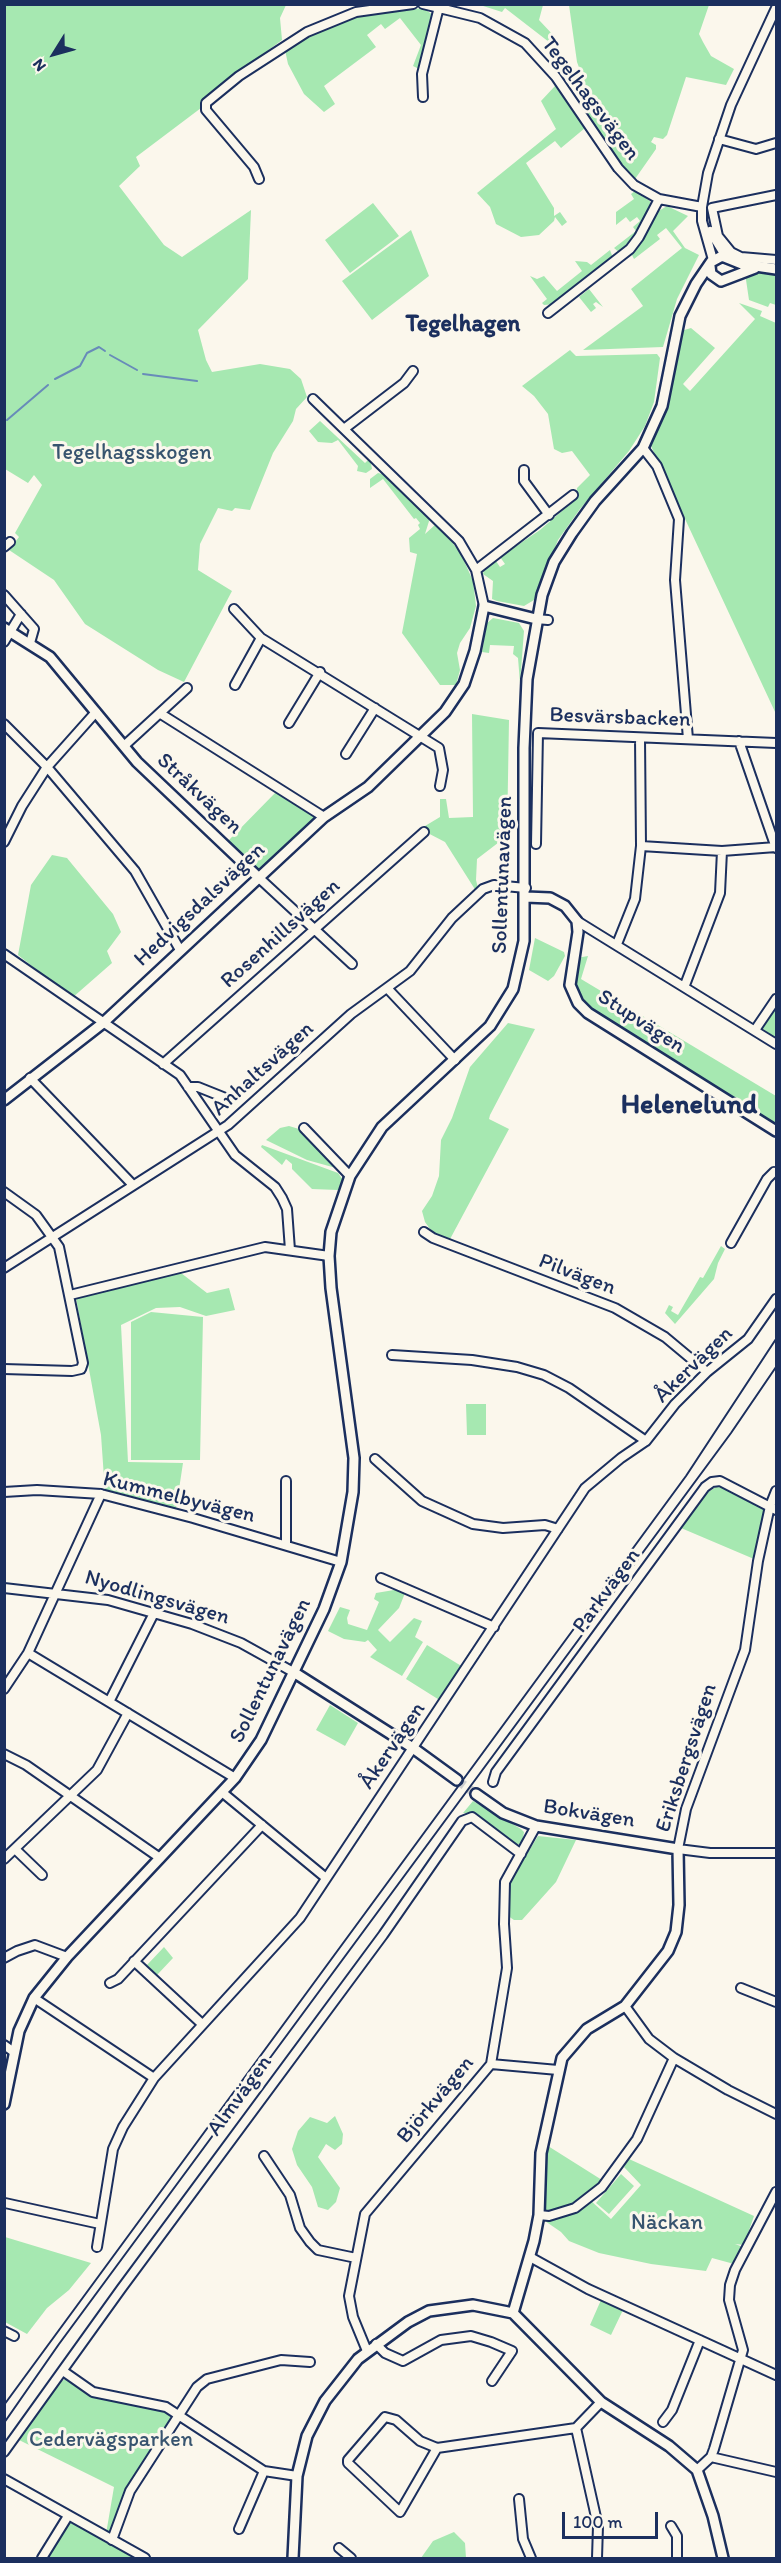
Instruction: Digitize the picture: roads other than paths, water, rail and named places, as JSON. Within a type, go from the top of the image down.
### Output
[{"type":"street","points":[[259,179],[256,171],[206,110],[206,103],[239,76],[307,32],[356,12],[413,4]]},
{"type":"street","name":"Tegelhagsvägen","points":[[423,4],[480,18],[525,43],[556,77],[618,168],[634,185],[659,199],[702,211]]},
{"type":"street","points":[[423,97],[422,74],[439,7]]},
{"type":"street","points":[[714,278],[702,211],[708,173],[731,105],[777,8]]},
{"type":"street","points":[[719,140],[756,149],[777,143]]},
{"type":"street","points":[[777,195],[711,208],[718,236],[731,252],[741,257],[777,260]]},
{"type":"street","points":[[548,313],[630,249],[659,199]]},
{"type":"street","points":[[702,211],[711,237],[734,267],[732,275]]},
{"type":"street","points":[[711,263],[729,259],[777,269]]},
{"type":"street","name":"Sollentunavägen","points":[[4,2104],[19,2031],[33,1998],[67,1957],[223,1793],[253,1754],[295,1673],[324,1609],[341,1562],[353,1492],[354,1458],[329,1256],[331,1232],[350,1176],[382,1127],[490,1026],[513,989],[524,941],[526,892],[524,748],[527,679],[536,619],[554,562],[572,533],[595,501],[643,448],[662,406],[680,316],[692,291],[711,263]]},
{"type":"street","points":[[692,291],[714,278],[725,280],[732,275],[760,267]]},
{"type":"street","points":[[344,429],[404,383],[413,372]]},
{"type":"street","points":[[313,399],[459,541],[476,570],[484,606],[548,620]]},
{"type":"street","points":[[643,448],[657,466],[679,519],[675,580],[688,739]]},
{"type":"street","points":[[524,470],[524,481],[549,515]]},
{"type":"street","points":[[476,570],[573,495]]},
{"type":"street","points":[[4,595],[33,629],[30,643]]},
{"type":"street","name":"Hedvigsdalsvägen","points":[[4,1100],[103,1023],[258,877],[324,817],[368,787],[445,712],[464,684],[476,651],[484,606]]},
{"type":"street","points":[[234,609],[261,639],[320,672],[439,748],[442,754],[440,786]]},
{"type":"street","points":[[4,642],[8,629],[21,614]]},
{"type":"street","name":"Stråkvägen","points":[[8,629],[50,657],[125,745],[136,762],[352,964]]},
{"type":"street","points":[[235,686],[261,639]]},
{"type":"street","points":[[289,723],[320,672]]},
{"type":"street","points":[[125,745],[187,688]]},
{"type":"street","points":[[346,754],[375,708]]},
{"type":"street","points":[[4,842],[22,806],[47,767],[96,712]]},
{"type":"street","points":[[161,714],[324,817]]},
{"type":"street","points":[[4,724],[47,767],[135,871],[180,950]]},
{"type":"street","name":"Besvärsbacken","points":[[536,844],[538,732],[777,743]]},
{"type":"street","points":[[617,944],[635,899],[641,846],[640,738]]},
{"type":"street","points":[[641,846],[722,850],[776,847],[739,741]]},
{"type":"street","name":"Rosenhillsvägen","points":[[163,1064],[424,832]]},
{"type":"street","points":[[685,985],[720,893],[722,850]]},
{"type":"street","name":"Anhaltsvägen","points":[[4,1268],[132,1184],[218,1133],[351,1014],[410,971],[452,918],[483,889],[494,885],[526,892]]},
{"type":"street","points":[[526,892],[550,898],[565,906],[577,921],[685,985],[777,1044]]},
{"type":"street","name":"Stupvägen","points":[[577,921],[578,932],[570,985],[578,1004],[588,1013],[777,1131]]},
{"type":"street","points":[[4,954],[17,960],[180,1076],[235,1155],[275,1188],[282,1198],[287,1209],[290,1250]]},
{"type":"street","points":[[387,988],[455,1060]]},
{"type":"street","points":[[755,1030],[777,999]]},
{"type":"street","points":[[30,1078],[132,1184]]},
{"type":"street","points":[[188,1087],[198,1087],[228,1099]]},
{"type":"street","points":[[304,1128],[350,1176]]},
{"type":"street","points":[[731,1242],[767,1179],[774,1172]]},
{"type":"street","points":[[4,1192],[36,1215],[59,1247],[83,1363],[81,1369],[4,1369]]},
{"type":"street","name":"Pilvägen","points":[[424,1232],[432,1238],[615,1308],[665,1337],[706,1372]]},
{"type":"street","points":[[70,1295],[265,1247],[329,1256]]},
{"type":"street","name":"Åkervägen","points":[[97,2247],[113,2149],[128,2118],[154,2078],[202,2024],[241,1986],[300,1918],[585,1488],[646,1441],[675,1404],[706,1372],[748,1339],[777,1299]]},
{"type":"street","points":[[392,1354],[472,1360],[517,1367],[544,1375],[569,1388],[646,1441]]},
{"type":"street","points":[[375,1459],[422,1501],[473,1524],[503,1528],[545,1525],[558,1529]]},
{"type":"street","points":[[286,1481],[286,1545]]},
{"type":"street","name":"Parkvägen","points":[[493,1782],[503,1762],[705,1487],[712,1482],[720,1482],[773,1508]]},
{"type":"street","name":"Kummelbyvägen","points":[[4,1492],[37,1490],[101,1494],[341,1562]]},
{"type":"street","name":"Eriksbergsvägen","points":[[513,2313],[530,2258],[539,2215],[541,2153],[562,2058],[580,2035],[626,2006],[668,1951],[676,1932],[679,1905],[678,1849],[686,1809],[745,1650],[758,1561],[777,1491]]},
{"type":"street","points":[[4,1689],[28,1653],[101,1494]]},
{"type":"street","points":[[381,1578],[494,1627]]},
{"type":"street","name":"Nyodlingsvägen","points":[[4,1588],[56,1592],[108,1600],[241,1643],[295,1673],[412,1749]]},
{"type":"street","points":[[109,1702],[154,1613]]},
{"type":"street","points":[[28,1653],[235,1778]]},
{"type":"street","points":[[4,1859],[97,1770],[128,1713]]},
{"type":"street","points":[[412,1749],[457,1780]]},
{"type":"street","points":[[4,1754],[160,1858]]},
{"type":"street","points":[[223,1793],[326,1878]]},
{"type":"street","name":"Bokvägen","points":[[476,1794],[504,1813],[536,1826],[710,1853],[777,1853]]},
{"type":"street","name":"Almvägen","points":[[4,2452],[381,1937],[462,1821],[472,1817],[521,1854]]},
{"type":"street","points":[[110,1983],[118,1979],[262,1825]]},
{"type":"street","name":"Björkvägen","points":[[367,2351],[350,2305],[365,2214],[375,2199],[491,2064],[507,1968],[504,1924],[505,1882],[536,1826]]},
{"type":"street","points":[[15,1849],[42,1875]]},
{"type":"street","points":[[4,1958],[36,1945],[67,1957]]},
{"type":"street","points":[[135,1961],[202,2024]]},
{"type":"street","points":[[741,1988],[777,2002]]},
{"type":"street","points":[[33,1998],[154,2078]]},
{"type":"street","points":[[626,2006],[649,2039],[674,2058],[728,2090],[777,2114]]},
{"type":"street","points":[[4,2044],[14,2052]]},
{"type":"street","points":[[539,2215],[549,2216],[575,2208],[602,2187],[637,2139],[674,2058]]},
{"type":"street","points":[[491,2064],[558,2070]]},
{"type":"street","points":[[264,2156],[290,2195],[300,2228],[310,2242],[318,2250],[356,2258]]},
{"type":"street","points":[[697,2470],[711,2457],[743,2350],[729,2300],[730,2285],[735,2270],[777,2192]]},
{"type":"street","points":[[5,2203],[100,2224]]},
{"type":"street","points":[[530,2258],[588,2289],[777,2375]]},
{"type":"street","points":[[292,2559],[297,2476],[307,2436],[325,2401],[367,2351],[376,2344],[429,2311],[473,2305],[513,2313],[601,2402],[669,2446],[697,2470],[713,2516],[723,2559]]},
{"type":"street","points":[[4,2331],[14,2336]]},
{"type":"street","points":[[376,2344],[385,2353],[403,2361],[441,2340],[471,2336],[491,2342],[512,2351],[492,2381]]},
{"type":"street","points":[[663,2422],[672,2410],[700,2340]]},
{"type":"street","points":[[112,2540],[130,2491],[197,2387],[207,2379],[281,2360],[310,2362]]},
{"type":"street","points":[[63,2370],[93,2392],[153,2402],[178,2414],[264,2471],[297,2476]]},
{"type":"street","points":[[437,2448],[400,2512],[348,2463],[348,2460],[385,2417],[396,2420],[420,2441],[437,2448],[576,2428],[601,2402]]},
{"type":"street","points":[[576,2428],[598,2526],[597,2559]]},
{"type":"street","points":[[711,2457],[777,2472]]},
{"type":"street","points":[[239,2529],[264,2471]]},
{"type":"street","points":[[4,2479],[145,2559]]},
{"type":"street","points":[[519,2499],[523,2539],[531,2559]]},
{"type":"street","points":[[42,2559],[68,2516]]},
{"type":"street","points":[[671,2526],[677,2536],[677,2559]]},
{"type":"street","points":[[339,2548],[351,2559]]},
{"type":"waterway","points":[[55,379],[80,366],[87,353],[99,347],[105,351]]},
{"type":"waterway","points":[[110,355],[137,370]]},
{"type":"waterway","points":[[143,374],[197,381]]},
{"type":"waterway","points":[[7,420],[48,385]]},
{"type":"tunnel","points":[[457,1780],[476,1794]]},
{"type":"railway","points":[[4,2405],[686,1476],[776,1339]]},
{"type":"railway","points":[[4,2423],[59,2344],[731,1433],[776,1367]]},
{"type":"district","name":"Tegelhagen","points":[[463,325]]},
{"type":"district","name":"Helenelund","points":[[689,1106]]},
{"type":"park label","name":"Tegelhagsskogen","points":[[132,453]]},
{"type":"park label","name":"Näckan","points":[[667,2223]]},
{"type":"park label","name":"Cedervägsparken","points":[[111,2440]]}]
